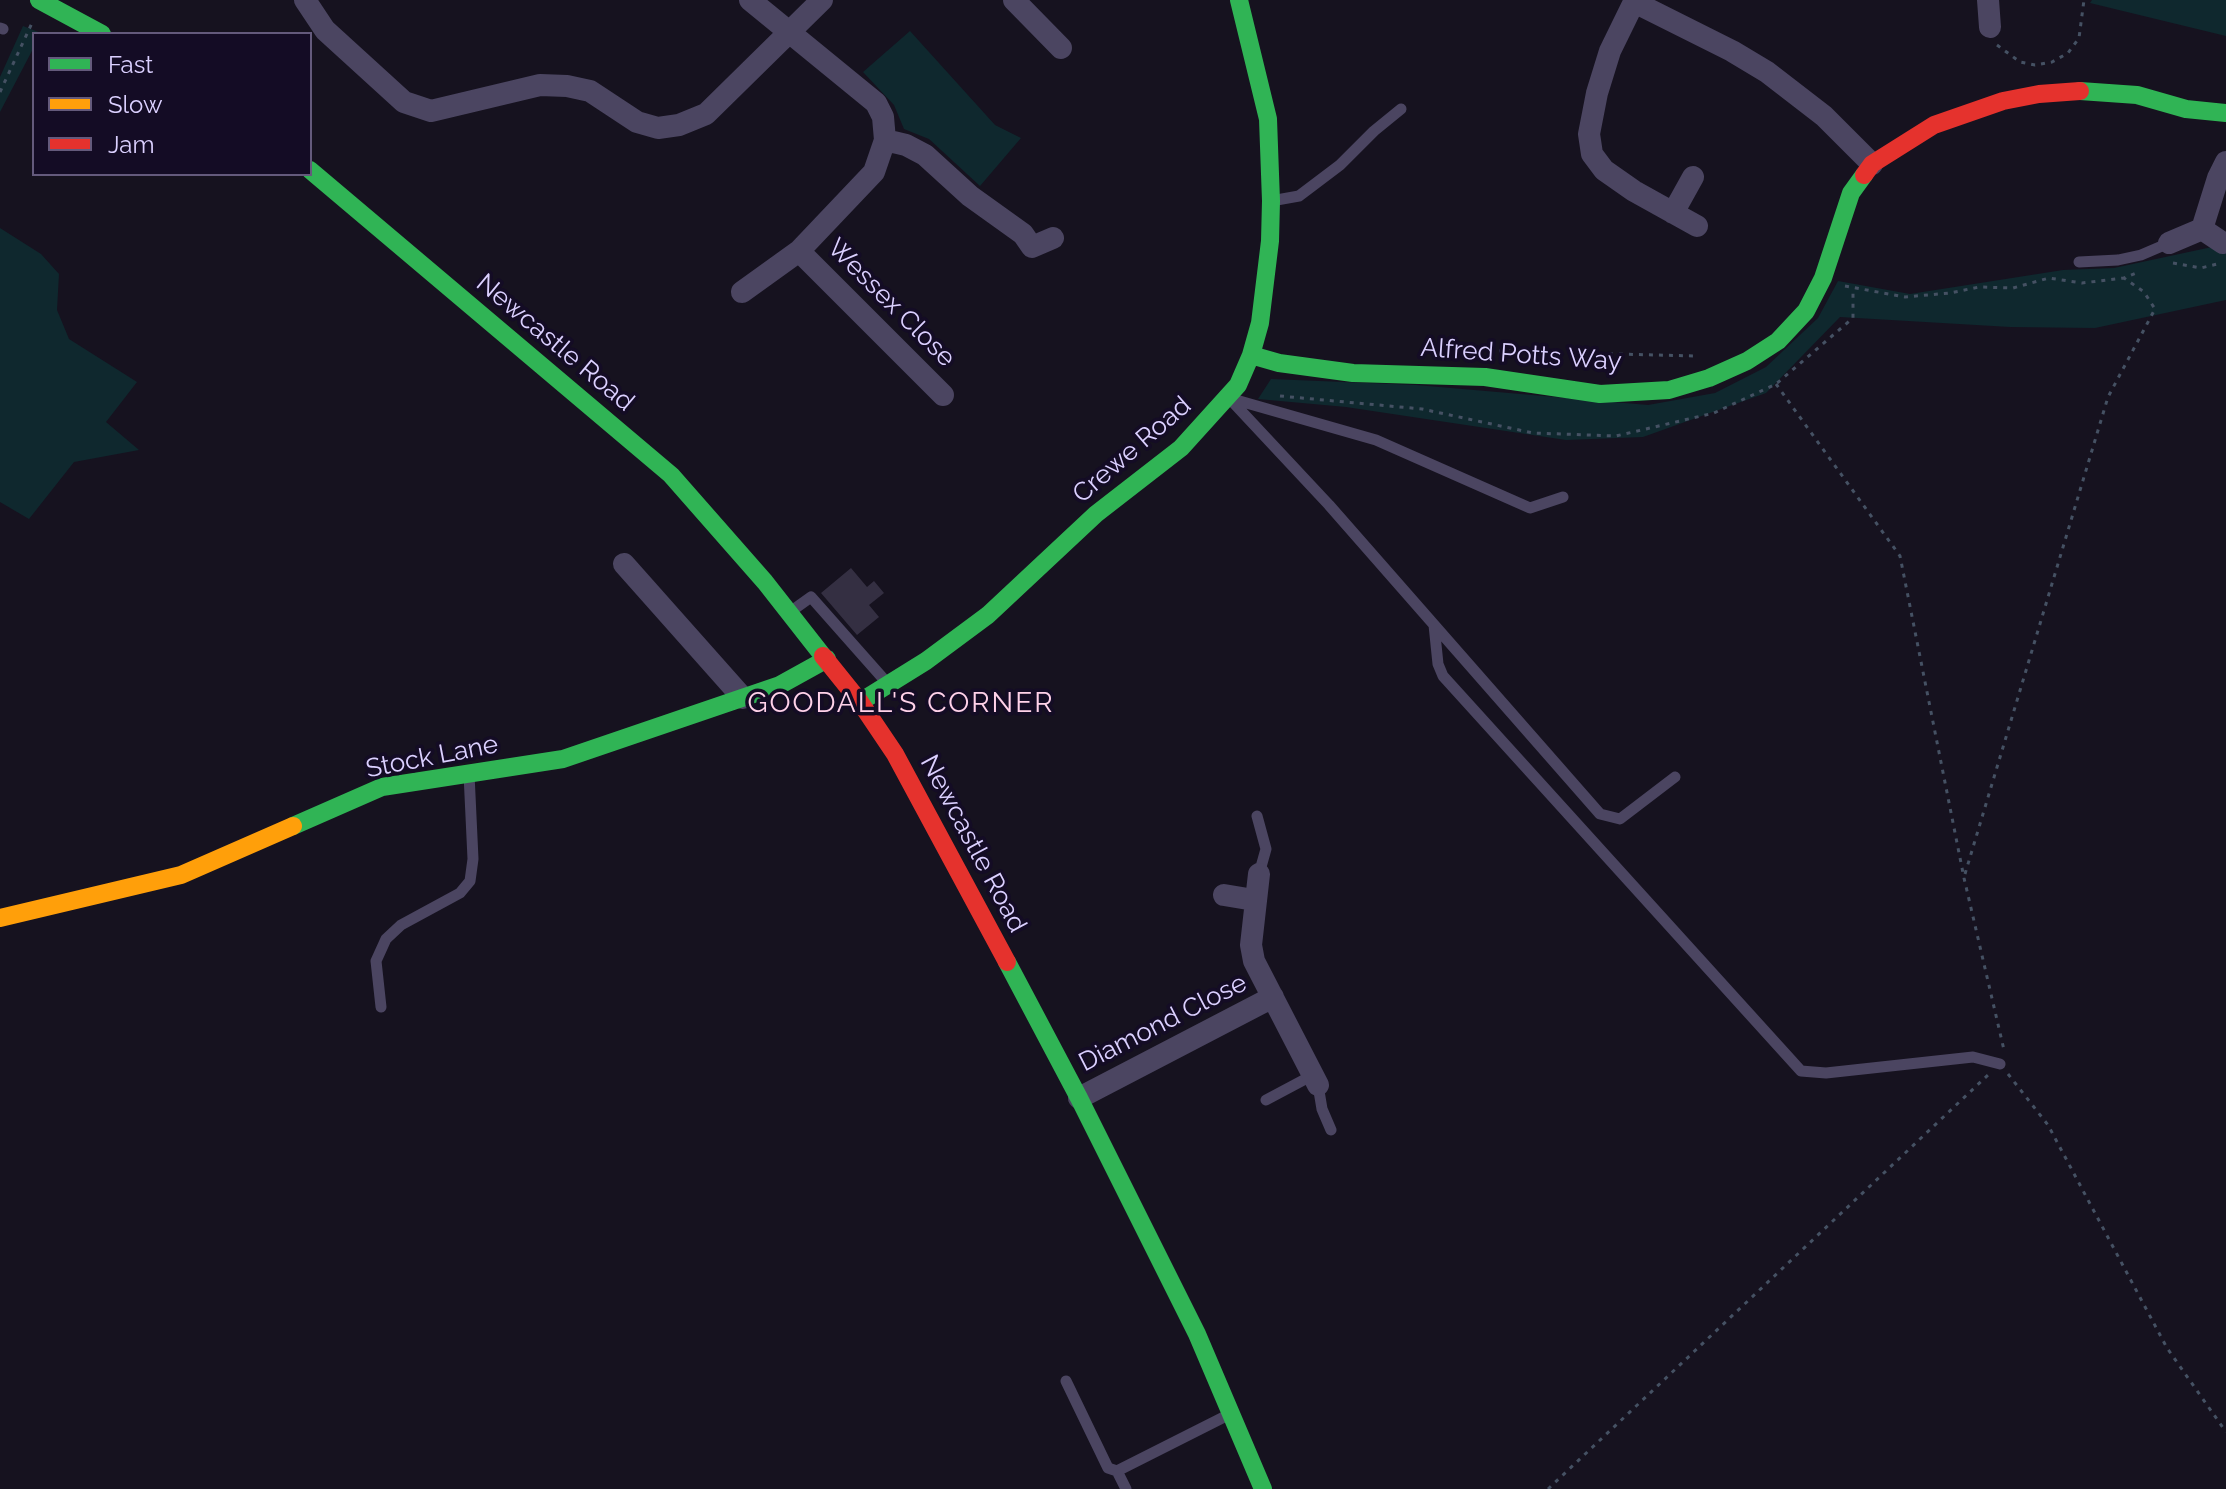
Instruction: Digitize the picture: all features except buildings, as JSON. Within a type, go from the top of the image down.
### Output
[{"type":"street","points":[[305,0],[325,30],[404,102],[431,111],[540,85],[567,86],[590,91],[637,122],[658,128],[679,125],[706,114],[822,0]]},
{"type":"street","points":[[750,0],[876,103],[883,117],[885,140],[906,145],[925,155],[970,196],[1023,234],[1032,247],[1053,238]]},
{"type":"street","points":[[1014,0],[1061,48]]},
{"type":"street","name":"Crewe Road","points":[[860,702],[926,661],[988,615],[1096,514],[1181,448],[1233,392],[1251,355],[1260,323],[1271,201],[1268,119],[1239,0]]},
{"type":"street","points":[[1988,0],[1990,27]]},
{"type":"street","points":[[40,1],[98,32]]},
{"type":"street","points":[[1697,226],[1604,170],[1592,154],[1589,134],[1597,93],[1610,51],[1634,1],[1767,72],[1824,116],[1872,164]]},
{"type":"street","name":"Alfred Potts Way","points":[[1251,355],[1279,363],[1353,373],[1485,377],[1600,394],[1669,390],[1709,378],[1747,361],[1778,341],[1806,311],[1823,278],[1851,193],[1872,164],[1934,125],[2003,101],[2078,91],[2137,95],[2186,109],[2226,113]]},
{"type":"street","name":"Wessex Close","points":[[742,292],[799,251],[874,172],[885,140]]},
{"type":"street","points":[[2166,252],[2217,240],[2218,178],[2226,162]]},
{"type":"street","name":"Newcastle Road","points":[[312,172],[671,475],[790,612],[860,702],[922,801],[1079,1098],[1197,1334],[1263,1489]]},
{"type":"street","points":[[1673,213],[1693,177]]},
{"type":"street","name":"Wessex Close","points":[[799,251],[943,395]]},
{"type":"street","points":[[624,564],[743,698]]},
{"type":"street","name":"Stock Lane","points":[[0,918],[181,875],[382,787],[563,759],[743,698],[798,677],[827,659]]},
{"type":"street","name":"Diamond Close","points":[[1259,874],[1251,945],[1254,961],[1316,1080]]},
{"type":"street","points":[[1224,895],[1254,900]]},
{"type":"street","name":"Diamond Close","points":[[1079,1098],[1273,997]]},
{"type":"lane","points":[[1271,201],[1299,196],[1340,165],[1401,109]]},
{"type":"lane","points":[[2079,262],[2118,260],[2166,252]]},
{"type":"lane","points":[[1233,392],[1376,440],[1530,508],[1563,497]]},
{"type":"lane","points":[[1233,392],[1600,814],[1620,819],[1675,777]]},
{"type":"lane","points":[[790,612],[811,597],[888,685]]},
{"type":"lane","points":[[1434,625],[1438,664],[1443,676],[1801,1071],[1826,1073],[1973,1057],[2000,1064]]},
{"type":"lane","points":[[381,1007],[376,961],[386,939],[401,925],[460,893],[470,881],[473,859],[469,774]]},
{"type":"lane","points":[[1257,816],[1266,849],[1259,874]]},
{"type":"lane","points":[[1266,1100],[1316,1080],[1322,1109],[1331,1130]]},
{"type":"lane","points":[[1066,1381],[1108,1468],[1117,1471],[1231,1414]]},
{"type":"lane","points":[[1117,1471],[1126,1489]]},
{"type":"path","points":[[1990,27],[1996,44],[2020,62],[2035,65],[2052,62],[2068,53],[2079,38],[2084,0]]},
{"type":"path","points":[[0,92],[40,1]]},
{"type":"path","points":[[2166,252],[2201,268],[2217,240]]},
{"type":"path","points":[[1823,278],[1853,289],[1905,297],[1979,287],[2013,288],[2049,278],[2082,283],[2124,278],[2137,272]]},
{"type":"path","points":[[1964,878],[2108,397],[2155,309],[2144,292],[2124,278]]},
{"type":"path","points":[[1233,392],[1422,409],[1533,433],[1616,436],[1714,413],[1776,384],[1853,318],[1853,289]]},
{"type":"path","points":[[1459,350],[1706,356]]},
{"type":"path","points":[[1548,1489],[2000,1064],[2005,1047],[1964,878],[1900,556],[1776,384]]},
{"type":"path","points":[[2000,1064],[2048,1125],[2167,1348],[2226,1432]]},
{"type":"green space","points":[[2092,0],[2226,0],[2226,36],[2090,3]]},
{"type":"green space","points":[[23,26],[38,32],[32,32],[32,51],[0,112],[0,77]]},
{"type":"green space","points":[[910,31],[995,125],[1021,138],[980,186],[929,139],[904,129],[894,105],[863,72]]},
{"type":"green space","points":[[0,228],[41,254],[59,274],[57,310],[69,339],[137,382],[106,422],[139,450],[74,462],[29,519],[0,502]]},
{"type":"green space","points":[[2226,244],[2226,300],[2095,328],[2010,327],[1840,317],[1766,393],[1643,437],[1566,440],[1346,407],[1258,399],[1271,379],[1416,385],[1648,405],[1715,393],[1766,367],[1818,318],[1838,281],[1910,294],[2063,270],[2114,268]]},
{"type":"traffic: fast","points":[[39,0],[98,32]]},
{"type":"traffic: fast","points":[[860,702],[926,661],[988,615],[1096,514],[1181,448],[1238,385],[1260,323],[1270,241],[1271,201],[1268,119],[1239,0]]},
{"type":"traffic: fast","points":[[2080,91],[2137,95],[2186,109],[2226,113]]},
{"type":"traffic: fast","points":[[312,172],[671,475],[765,582],[823,656]]},
{"type":"traffic: fast","points":[[1251,355],[1279,363],[1353,373],[1485,377],[1600,394],[1669,390],[1709,378],[1747,361],[1778,341],[1806,311],[1823,278],[1851,193],[1864,175]]},
{"type":"traffic: fast","points":[[293,826],[382,787],[563,759],[780,685],[827,659]]},
{"type":"traffic: fast","points":[[1007,962],[1197,1334],[1263,1489]]},
{"type":"traffic: slow","points":[[0,918],[181,875],[293,826]]},
{"type":"traffic: jam","points":[[1864,175],[1872,164],[1934,125],[2003,101],[2080,91]]},
{"type":"traffic: jam","points":[[823,656],[860,702],[895,754],[1007,962]]},
{"type":"district","name":"GOODALL'S CORNER","points":[[901,704]]}]
